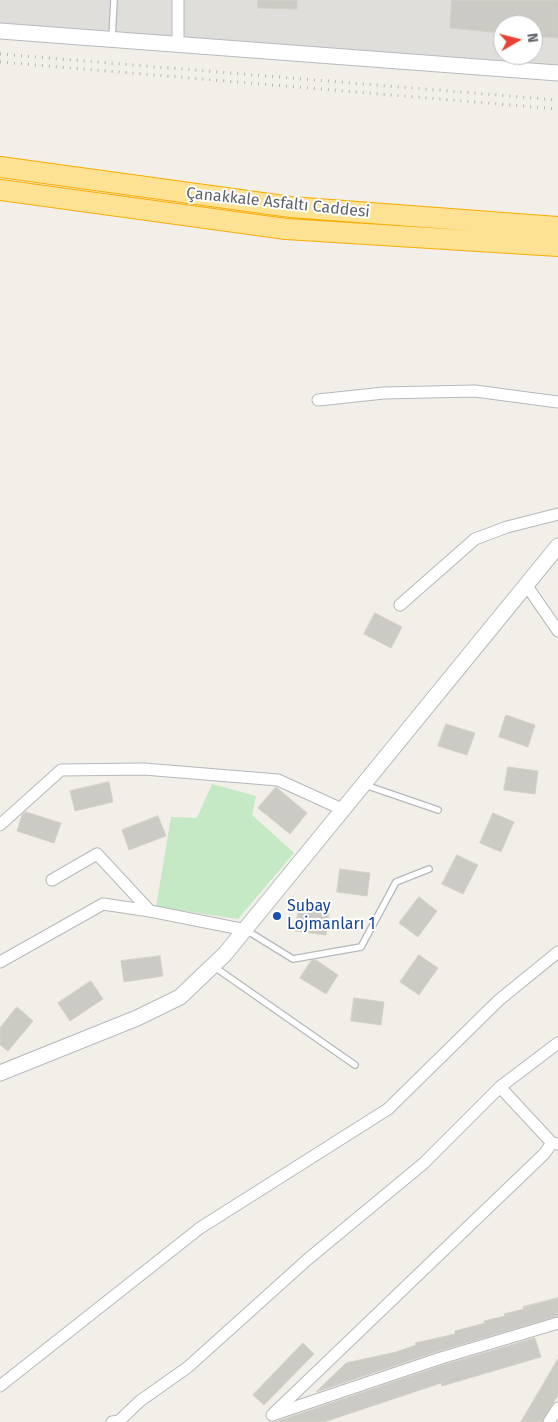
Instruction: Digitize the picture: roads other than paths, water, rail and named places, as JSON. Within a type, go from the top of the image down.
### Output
[{"type":"highway","name":"Çanakkale Asfaltı Caddesi","points":[[0,167],[291,207],[558,227]]},
{"type":"highway","name":"Çanakkale Asfaltı Caddesi","points":[[0,190],[286,229],[558,246]]},
{"type":"street","points":[[178,0],[178,44]]},
{"type":"street","points":[[0,31],[558,73]]},
{"type":"street","points":[[318,400],[384,393],[475,391],[558,402]]},
{"type":"street","points":[[400,605],[475,538],[507,527],[558,514]]},
{"type":"street","points":[[0,1073],[137,1018],[180,997],[213,966],[246,930],[558,546]]},
{"type":"street","points":[[527,586],[555,624]]},
{"type":"street","points":[[0,825],[61,770],[144,768],[278,780],[344,810]]},
{"type":"street","points":[[52,880],[97,854],[150,911]]},
{"type":"street","points":[[0,962],[102,904],[150,911],[246,930]]},
{"type":"street","points":[[0,1386],[200,1228],[388,1109],[499,1000],[558,952]]},
{"type":"street","points":[[117,1422],[140,1401],[188,1367],[308,1259],[424,1163],[500,1087],[558,1044]]},
{"type":"street","points":[[500,1087],[555,1143],[272,1414],[441,1358],[558,1323]]},
{"type":"street","points":[[549,1422],[558,1408]]},
{"type":"lane","points":[[112,40],[114,0]]},
{"type":"lane","points":[[365,785],[438,810]]},
{"type":"lane","points":[[246,930],[293,959],[361,947],[396,882],[429,869]]},
{"type":"lane","points":[[213,966],[355,1065]]},
{"type":"railway","points":[[0,54],[558,100]]},
{"type":"railway","points":[[0,62],[558,109]]},
{"type":"place","name":"Subay Lojmanları 1","points":[[277,916]]}]
